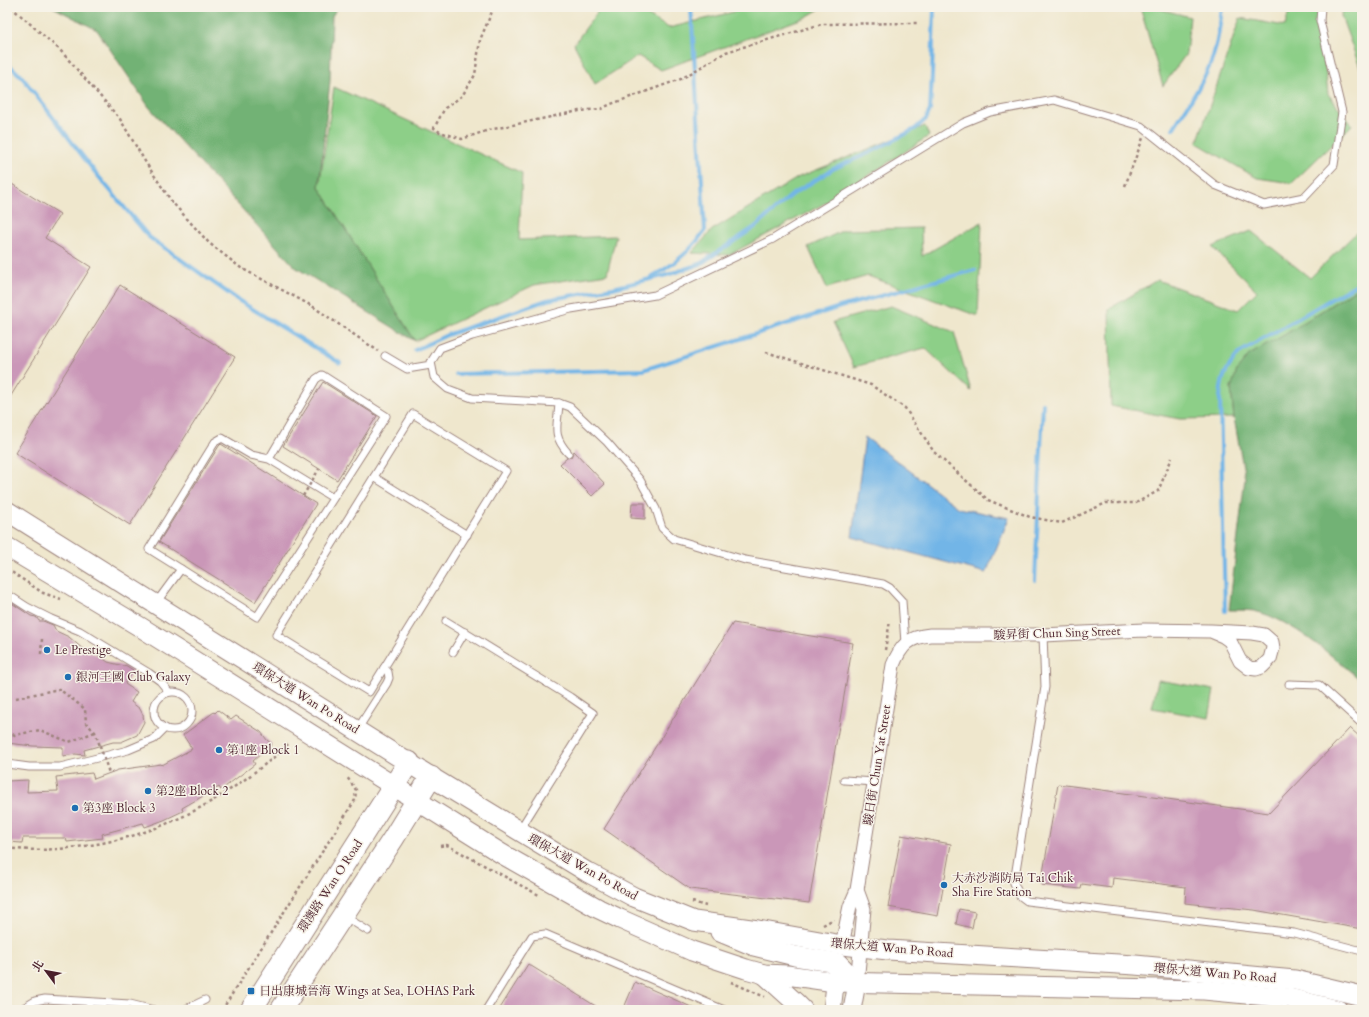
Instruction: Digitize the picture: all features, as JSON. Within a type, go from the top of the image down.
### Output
[{"type":"main road","name":"環保大道 Wan Po Road","points":[[7,511],[587,872],[634,897],[694,921],[758,930],[840,954],[861,947],[888,950],[1135,965],[1295,980],[1362,996]]},
{"type":"main road","name":"環保大道 Wan Po Road","points":[[7,547],[142,628],[502,854],[620,919],[692,951],[764,974],[787,975],[835,982],[1204,990],[1289,998],[1338,1010]]},
{"type":"main road","name":"環澳路 Wan O Road","points":[[251,1010],[409,762]]},
{"type":"main road","points":[[281,1010],[393,839],[431,776]]},
{"type":"main road","points":[[840,954],[857,983]]},
{"type":"main road","points":[[764,974],[803,1010]]},
{"type":"street","name":"駿昇街 Chun Sing Street","points":[[905,643],[915,638],[930,635],[1043,635],[1144,630],[1211,631]]},
{"type":"street","name":"駿日街 Chun Yat Street","points":[[832,1010],[835,982],[850,906],[857,890],[893,665],[897,654],[905,643]]},
{"type":"street","name":"駿日街 Chun Yat Street","points":[[852,1010],[857,983],[864,909],[857,890]]},
{"type":"lane","points":[[905,643],[902,601],[890,588],[883,584],[745,560],[674,539],[662,528],[656,509],[640,480],[607,442],[570,407],[559,403],[472,398],[448,389],[434,377],[431,362],[440,348],[472,336],[571,309],[655,295],[773,239],[963,123],[990,112],[1054,100],[1141,126],[1215,185],[1264,205],[1304,197],[1334,164],[1342,112],[1320,21],[1321,7]]},
{"type":"lane","points":[[385,356],[407,370],[431,365]]},
{"type":"lane","points":[[268,459],[316,379],[322,375],[386,416],[257,618],[149,549],[215,442],[222,438],[251,455],[268,459],[333,498]]},
{"type":"lane","points":[[559,403],[557,437],[560,444],[568,453]]},
{"type":"lane","points":[[413,414],[506,471],[467,535],[368,692],[276,635],[413,414]]},
{"type":"lane","points":[[374,477],[467,535]]},
{"type":"lane","points":[[155,604],[181,569]]},
{"type":"lane","points":[[7,594],[27,607],[80,631],[149,673],[160,681],[169,692]]},
{"type":"lane","points":[[446,620],[570,697],[593,713],[519,831]]},
{"type":"lane","points":[[453,652],[465,632]]},
{"type":"lane","points":[[1043,635],[1045,687],[1014,883],[1019,895],[1027,901],[1294,933],[1362,950]]},
{"type":"lane","points":[[357,730],[387,683],[389,678],[388,672],[384,668]]},
{"type":"lane","points":[[1289,684],[1319,684],[1362,724]]},
{"type":"lane","points":[[169,692],[182,694],[187,698],[192,710],[188,722],[183,727],[178,729],[171,730],[165,728],[156,720],[154,708],[155,703],[159,698],[169,692]]},
{"type":"lane","points":[[7,764],[28,767],[60,767],[94,760],[128,750],[154,739],[165,728]]},
{"type":"lane","points":[[844,780],[875,782]]},
{"type":"lane","points":[[342,915],[368,931]]},
{"type":"lane","points":[[486,1010],[532,936],[545,934],[724,1010]]},
{"type":"lane","points":[[20,1010],[36,1001],[45,999],[130,1004],[154,1010]]},
{"type":"lane","points":[[184,1010],[205,1000]]},
{"type":"path","points":[[11,7],[60,50],[120,119],[146,163],[172,202],[208,243],[241,268],[312,306],[385,356]]},
{"type":"path","points":[[494,7],[480,40],[475,75],[462,96],[445,108],[434,128],[440,132],[462,139],[489,130],[579,111],[601,109],[681,79],[726,52],[822,24],[917,23]]},
{"type":"path","points":[[1125,186],[1146,130]]},
{"type":"path","points":[[766,352],[871,385],[905,408],[934,452],[988,500],[1030,517],[1062,523],[1106,503],[1136,503],[1158,491],[1172,458]]},
{"type":"path","points":[[303,496],[319,469]]},
{"type":"path","points":[[7,569],[44,593],[63,600]]},
{"type":"path","points":[[41,654],[42,639]]},
{"type":"path","points":[[16,698],[59,689],[85,709],[86,723],[95,732],[109,773]]},
{"type":"path","points":[[7,732],[15,735],[41,729],[69,742],[95,732]]},
{"type":"path","points":[[286,738],[293,742]]},
{"type":"path","points":[[7,848],[43,850],[114,842],[171,823],[222,796],[263,767],[289,743]]},
{"type":"path","points":[[222,1010],[356,800],[356,790],[349,778],[344,775]]},
{"type":"path","points":[[440,846],[447,845]]},
{"type":"path","points":[[687,901],[707,906]]},
{"type":"path","name":"環保大道 Wan Po Road","points":[[821,926],[828,924]]},
{"type":"path","points":[[890,1010],[1094,1010]]},
{"type":"green space","points":[[53,7],[338,7],[332,16],[330,81],[319,187],[415,341],[295,267],[149,107],[97,30]]},
{"type":"green space","points":[[601,7],[632,7],[669,28],[733,12],[740,7],[823,7],[806,17],[661,70],[638,56],[595,84],[574,44]]},
{"type":"green space","points":[[1140,7],[1152,7],[1190,17],[1186,54],[1163,86]]},
{"type":"green space","points":[[1290,7],[1319,7],[1328,94],[1352,125],[1292,183],[1257,178],[1197,143],[1240,18],[1285,26]]},
{"type":"green space","points":[[1342,7],[1362,7],[1362,73],[1341,16]]},
{"type":"green space","points":[[334,87],[522,173],[519,240],[616,236],[607,274],[534,285],[415,341],[319,187]]},
{"type":"green space","points":[[925,126],[929,136],[829,201],[729,255],[692,253],[712,230],[799,177]]},
{"type":"green space","points":[[982,222],[978,316],[868,276],[827,288],[808,247],[844,230],[921,228],[922,256]]},
{"type":"green space","points":[[1251,231],[1310,278],[1357,232],[1362,234],[1362,285],[1249,356],[1231,388],[1234,418],[1180,419],[1111,406],[1109,309],[1157,280],[1238,310],[1257,291],[1212,247]]},
{"type":"green space","points":[[1362,285],[1362,681],[1311,640],[1283,622],[1254,611],[1229,610],[1245,478],[1234,418],[1231,388],[1237,370],[1249,355],[1286,334]]},
{"type":"green space","points":[[891,306],[954,332],[971,391],[925,348],[854,367],[833,322]]},
{"type":"green space","points":[[1158,680],[1214,690],[1209,718],[1152,708]]},
{"type":"water","points":[[865,437],[959,508],[1009,518],[986,573],[852,537]]},
{"type":"building","points":[[7,181],[60,214],[45,238],[91,267],[7,402]]},
{"type":"building","points":[[120,285],[235,357],[130,525],[15,453]]},
{"type":"building","points":[[323,382],[377,416],[337,480],[283,446]]},
{"type":"building","points":[[221,444],[316,504],[255,602],[159,542]]},
{"type":"building","points":[[574,451],[605,484],[592,496],[560,464],[567,458],[571,457]]},
{"type":"building","points":[[632,503],[645,503],[645,519],[631,518]]},
{"type":"building","name":"銀河王國 Club Galaxy","points":[[7,600],[31,616],[36,617],[39,621],[53,625],[56,631],[69,637],[84,650],[98,655],[108,662],[125,665],[133,670],[125,684],[137,692],[131,702],[140,709],[143,715],[144,722],[137,735],[121,742],[113,742],[84,750],[85,755],[75,754],[63,756],[63,747],[7,743]]},
{"type":"building","points":[[733,623],[853,643],[809,903],[690,889],[604,829]]},
{"type":"building","points":[[218,710],[231,720],[236,716],[261,732],[272,744],[253,761],[255,764],[221,790],[219,787],[182,808],[183,811],[164,820],[145,827],[143,823],[102,834],[103,838],[67,842],[66,838],[23,838],[22,843],[7,842],[7,781],[28,780],[27,792],[58,791],[56,777],[92,773],[94,779],[118,770],[162,765],[192,749],[183,735]]},
{"type":"building","points":[[1350,728],[1362,739],[1362,929],[1254,910],[1185,903],[1186,887],[1113,878],[1112,888],[1082,884],[1081,889],[1041,885],[1058,784],[1269,813]]},
{"type":"building","points":[[901,835],[951,844],[938,916],[888,907]]},
{"type":"building","points":[[959,909],[975,912],[972,928],[956,924]]},
{"type":"building","points":[[528,964],[536,969],[602,1010],[499,1010]]},
{"type":"building","points":[[635,982],[698,1010],[623,1010]]},
{"type":"waterway","points":[[651,277],[667,268],[688,251],[705,230],[691,7]]},
{"type":"waterway","points":[[415,350],[447,335],[547,300],[613,288],[667,275],[700,264],[755,227],[793,194],[833,169],[871,152],[915,129],[926,119],[930,110],[934,7]]},
{"type":"waterway","points":[[1173,129],[1197,91],[1212,60],[1219,30],[1222,7]]},
{"type":"waterway","points":[[7,63],[22,77],[94,171],[149,237],[238,300],[340,363]]},
{"type":"waterway","points":[[456,374],[643,370],[840,307],[975,270]]},
{"type":"waterway","points":[[1225,611],[1220,399],[1221,385],[1225,374],[1239,353],[1362,281]]},
{"type":"waterway","points":[[1035,580],[1043,404]]},
{"type":"place","name":"Le Prestige","points":[[47,650]]},
{"type":"place","name":"銀河王國 Club Galaxy","points":[[68,677]]},
{"type":"place","name":"第1座 Block 1","points":[[219,750]]},
{"type":"place","name":"第2座 Block 2","points":[[148,791]]},
{"type":"place","name":"第3座 Block 3","points":[[75,808]]},
{"type":"place","name":"大赤沙消防局 Tai Chik Sha Fire Station","points":[[944,885]]},
{"type":"place","name":"日出康城晉海 Wings at Sea, LOHAS Park","points":[[251,991]]}]
